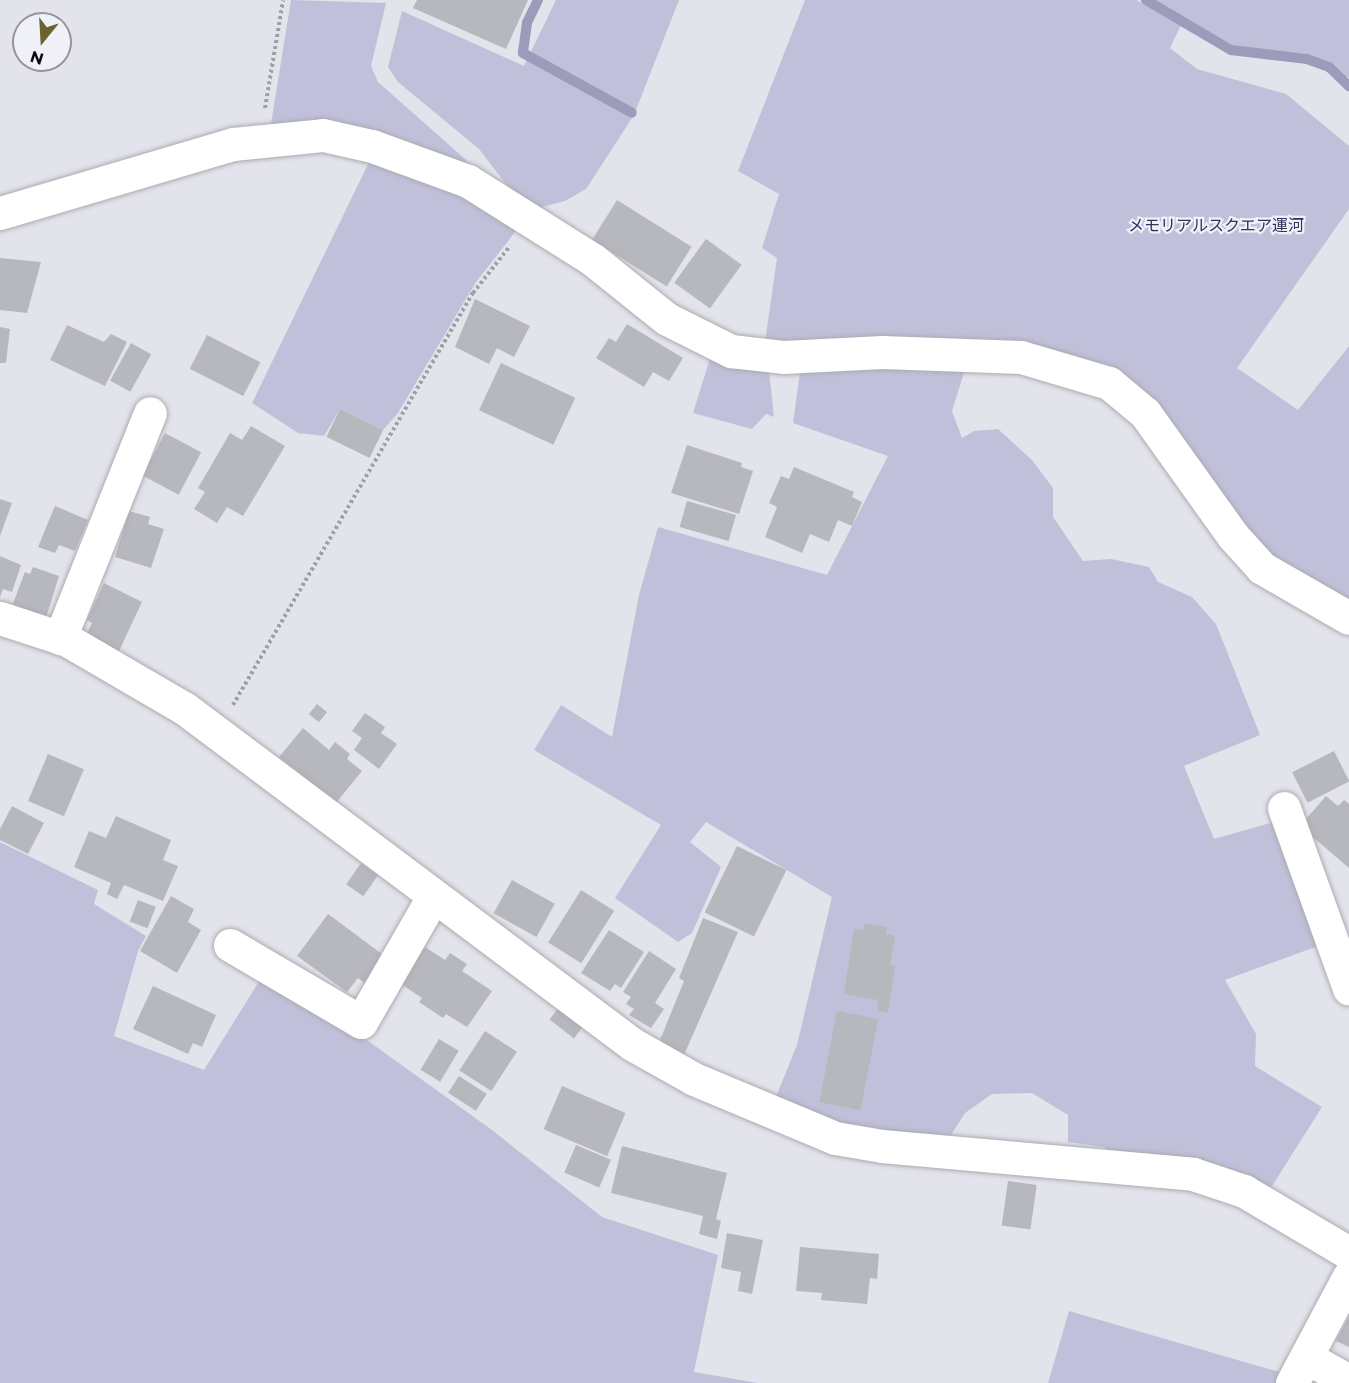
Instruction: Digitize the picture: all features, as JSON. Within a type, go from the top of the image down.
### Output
[{"type":"street","points":[[0,213],[233,144],[323,135],[372,146],[468,181],[591,259],[666,319],[731,351],[783,357],[882,352],[1021,357],[1109,383],[1145,413],[1233,536],[1262,568],[1349,618]]},
{"type":"street","points":[[60,638],[150,412]]},
{"type":"street","points":[[0,618],[60,638],[184,708],[218,731],[661,1063],[791,1121],[835,1138],[882,1146],[1193,1174],[1244,1191],[1349,1253]]},
{"type":"street","points":[[1284,808],[1349,989]]},
{"type":"street","points":[[230,945],[361,1022],[434,895]]},
{"type":"street","points":[[1349,1276],[1299,1370],[1349,1381]]},
{"type":"path","points":[[260,141],[283,0]]},
{"type":"path","points":[[218,731],[473,293],[529,220]]},
{"type":"green space","points":[[291,0],[386,3],[371,66],[378,82],[465,159],[482,178],[270,130]]},
{"type":"green space","points":[[556,0],[679,0],[634,115],[586,189],[565,201],[534,209],[518,200],[479,149],[398,82],[388,67],[402,11],[524,66]]},
{"type":"green space","name":"メモリアルスクエア運河","points":[[805,0],[1136,0],[1182,23],[1170,48],[1197,69],[1286,94],[1349,146],[1349,209],[1237,368],[1298,410],[1349,346],[1349,600],[1268,557],[1123,382],[765,342],[777,258],[762,248],[779,194],[738,171]]},
{"type":"green space","points":[[1153,0],[1349,0],[1349,78],[1310,57],[1230,45]]},
{"type":"green space","points":[[372,156],[433,174],[519,227],[476,282],[398,413],[383,430],[340,409],[324,436],[298,433],[252,403]]},
{"type":"green space","points":[[711,355],[769,370],[774,417],[766,414],[752,429],[693,413]]},
{"type":"green space","points":[[967,363],[952,411],[962,438],[974,431],[998,429],[1032,460],[1053,488],[1053,517],[1083,561],[1111,559],[1149,567],[1158,582],[1192,597],[1216,624],[1260,735],[1184,766],[1214,839],[1274,822],[1321,945],[1225,980],[1256,1034],[1255,1066],[1322,1107],[1267,1194],[1114,1157],[1104,1147],[1068,1142],[1068,1115],[1032,1093],[992,1094],[965,1113],[946,1143],[887,1138],[773,1104],[797,1045],[832,897],[706,822],[690,842],[721,867],[692,933],[678,942],[615,898],[661,825],[534,750],[561,705],[612,737],[639,595],[658,527],[827,575],[888,456],[793,423],[801,365]]},
{"type":"green space","points":[[0,842],[98,890],[94,904],[146,936],[138,951],[114,1036],[204,1070],[263,975],[364,1038],[492,1130],[602,1217],[718,1255],[694,1372],[758,1383],[0,1383]]},
{"type":"green space","points":[[1069,1311],[1286,1374],[1281,1383],[1048,1383]]},
{"type":"building","points":[[417,0],[528,0],[506,49],[413,8]]},
{"type":"building","points":[[617,200],[692,247],[667,286],[592,240]]},
{"type":"building","points":[[706,239],[742,265],[710,309],[674,283]]},
{"type":"building","points":[[0,258],[41,262],[27,313],[0,310]]},
{"type":"building","points":[[475,299],[530,326],[514,357],[497,348],[489,364],[455,347]]},
{"type":"building","points":[[627,324],[683,358],[669,381],[653,372],[644,387],[596,358],[609,338],[616,342]]},
{"type":"building","points":[[67,325],[104,342],[111,334],[127,342],[105,386],[50,360]]},
{"type":"building","points":[[0,327],[10,329],[6,363],[0,363]]},
{"type":"building","points":[[207,335],[260,362],[243,396],[190,369]]},
{"type":"building","points":[[131,343],[151,354],[130,392],[110,381]]},
{"type":"building","points":[[501,363],[575,398],[553,445],[479,410]]},
{"type":"building","points":[[340,409],[383,430],[370,458],[326,437]]},
{"type":"building","points":[[251,426],[285,446],[243,516],[227,507],[217,523],[194,509],[205,492],[198,488],[230,433],[242,440]]},
{"type":"building","points":[[165,433],[201,452],[179,495],[142,475]]},
{"type":"building","points":[[687,445],[742,463],[741,467],[753,471],[739,514],[671,493]]},
{"type":"building","points":[[794,467],[854,492],[852,497],[862,502],[852,526],[838,520],[829,542],[810,534],[802,553],[765,537],[777,507],[769,503],[781,476],[789,479]]},
{"type":"building","points":[[0,499],[12,503],[0,536]]},
{"type":"building","points":[[687,501],[736,515],[729,541],[680,527]]},
{"type":"building","points":[[55,506],[88,520],[75,551],[59,545],[55,553],[38,547]]},
{"type":"building","points":[[129,511],[150,517],[148,524],[164,529],[151,568],[115,557]]},
{"type":"building","points":[[0,556],[21,565],[12,592],[3,589],[0,597]]},
{"type":"building","points":[[33,567],[59,576],[46,618],[12,606],[25,572],[30,574]]},
{"type":"building","points":[[104,583],[142,602],[119,651],[86,635],[92,623],[87,620]]},
{"type":"building","points":[[317,704],[327,712],[319,722],[309,714]]},
{"type":"building","points":[[365,713],[385,727],[381,733],[397,744],[379,769],[354,750],[362,738],[352,731]]},
{"type":"building","points":[[303,728],[329,750],[335,742],[350,754],[347,759],[362,771],[336,803],[279,757]]},
{"type":"building","points":[[1334,751],[1349,782],[1308,803],[1292,772]]},
{"type":"building","points":[[48,754],[84,769],[64,816],[28,801]]},
{"type":"building","points":[[1326,796],[1338,806],[1344,800],[1349,804],[1349,868],[1300,826]]},
{"type":"building","points":[[12,806],[44,823],[28,854],[0,840],[0,829]]},
{"type":"building","points":[[116,816],[171,840],[163,860],[178,866],[163,901],[124,885],[117,899],[107,894],[111,883],[74,867],[89,831],[106,838]]},
{"type":"building","points":[[737,846],[786,870],[754,937],[705,913]]},
{"type":"building","points":[[361,863],[378,875],[363,896],[346,884]]},
{"type":"building","points":[[512,880],[555,904],[536,937],[494,913]]},
{"type":"building","points":[[581,890],[614,911],[581,963],[548,943]]},
{"type":"building","points":[[171,896],[194,909],[188,922],[201,930],[177,973],[140,951]]},
{"type":"building","points":[[138,900],[156,907],[147,928],[130,921]]},
{"type":"building","points":[[328,914],[386,957],[366,984],[358,978],[347,992],[297,956]]},
{"type":"building","points":[[703,918],[738,932],[684,1055],[658,1045],[684,981],[679,978]]},
{"type":"building","points":[[864,923],[887,927],[886,934],[895,936],[890,965],[895,966],[888,1013],[877,1011],[878,1000],[844,994],[854,929],[863,930]]},
{"type":"building","points":[[609,930],[644,952],[621,988],[615,984],[610,991],[581,973]]},
{"type":"building","points":[[425,947],[445,960],[450,953],[467,964],[462,971],[492,991],[467,1027],[446,1014],[443,1018],[419,1002],[422,998],[401,984]]},
{"type":"building","points":[[649,951],[676,969],[655,1003],[664,1009],[651,1028],[629,1015],[634,1009],[626,1004],[631,997],[623,992]]},
{"type":"building","points":[[153,986],[216,1015],[202,1047],[193,1043],[188,1054],[133,1029]]},
{"type":"building","points":[[560,1006],[584,1025],[574,1038],[550,1019]]},
{"type":"building","points":[[837,1011],[878,1019],[860,1110],[819,1102]]},
{"type":"building","points":[[485,1031],[517,1052],[491,1091],[459,1070]]},
{"type":"building","points":[[439,1039],[459,1051],[440,1082],[420,1070]]},
{"type":"building","points":[[459,1076],[487,1094],[476,1111],[448,1093]]},
{"type":"building","points":[[562,1086],[626,1113],[607,1156],[544,1129]]},
{"type":"building","points":[[576,1145],[611,1160],[599,1187],[564,1173]]},
{"type":"building","points":[[622,1146],[727,1173],[716,1219],[721,1221],[717,1239],[699,1234],[703,1216],[611,1193]]},
{"type":"building","points":[[1008,1181],[1037,1185],[1030,1230],[1002,1226]]},
{"type":"building","points":[[727,1233],[763,1240],[752,1294],[738,1291],[741,1272],[721,1268]]},
{"type":"building","points":[[800,1247],[879,1254],[877,1279],[870,1278],[867,1304],[821,1300],[822,1293],[796,1291]]},
{"type":"building","points":[[1349,1316],[1349,1347],[1336,1341]]},
{"type":"waterway","points":[[538,0],[527,23],[523,53],[632,113]]},
{"type":"waterway","points":[[1146,0],[1231,50],[1307,59],[1329,67],[1349,86]]}]
